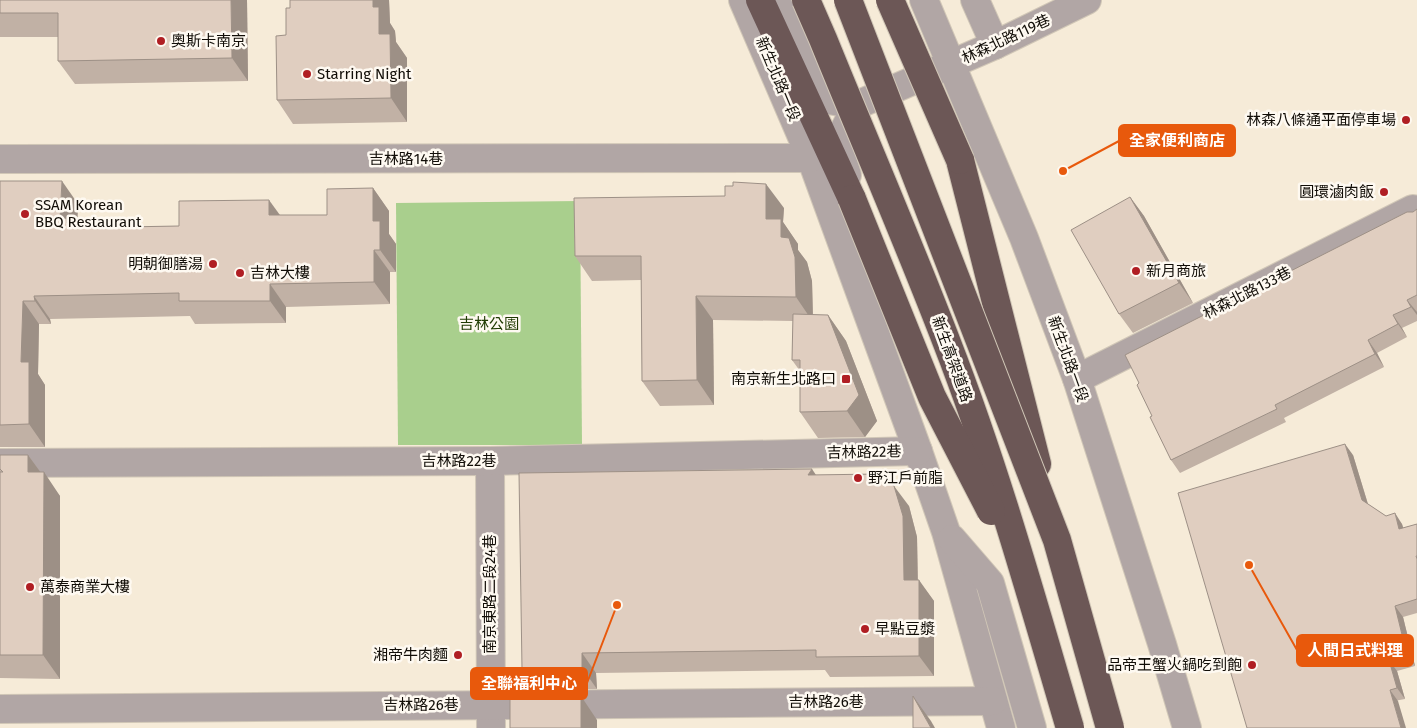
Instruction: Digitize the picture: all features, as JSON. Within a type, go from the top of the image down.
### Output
[{"type":"highway","points":[[760,0],[852,200],[932,397],[1025,577]]},
{"type":"highway","name":"新生高架道路","points":[[806,0],[947,344],[984,446],[1070,728]]},
{"type":"highway","name":"新生高架道路","points":[[848,0],[1057,540],[1110,728]]},
{"type":"highway","points":[[890,0],[960,160],[1057,540]]},
{"type":"street","name":"新生北路一段","points":[[743,0],[811,158],[918,450],[946,532],[1001,728]]},
{"type":"street","points":[[776,0],[817,98],[857,106],[837,144],[908,352],[891,375]]},
{"type":"street","name":"新生北路一段","points":[[924,0],[1024,238],[1077,379],[1162,644],[1186,728]]},
{"type":"street","points":[[975,0],[995,45]]},
{"type":"street","name":"林森北路119巷","points":[[857,106],[995,45],[1087,0]]},
{"type":"street","name":"吉林路14巷","points":[[0,159],[811,158]]},
{"type":"street","name":"林森北路133巷","points":[[1077,379],[1413,209],[1417,210]]},
{"type":"street","name":"吉林路22巷","points":[[0,463],[490,461],[918,450]]},
{"type":"street","name":"南京東路二段24巷","points":[[490,461],[490,716]]},
{"type":"street","points":[[946,532],[990,583],[1032,728]]},
{"type":"street","name":"吉林路26巷","points":[[0,708],[490,716],[993,701]]},
{"type":"green space","name":"吉林公園","points":[[580,201],[582,445],[398,445],[396,203]]},
{"type":"building","name":"奧斯卡南京","points":[[0,0],[231,0],[232,58],[58,61],[58,13],[0,13]]},
{"type":"building","points":[[290,0],[373,0],[373,7],[379,7],[379,34],[390,34],[391,98],[277,100],[276,36],[286,35],[286,8],[290,8]]},
{"type":"building","points":[[0,181],[62,181],[60,219],[67,218],[67,223],[123,221],[123,227],[179,226],[179,201],[269,200],[269,215],[327,215],[327,189],[373,188],[373,221],[380,221],[380,250],[374,250],[374,282],[270,284],[270,301],[179,301],[179,293],[34,296],[35,301],[23,301],[21,362],[29,362],[29,424],[0,425]]},
{"type":"building","points":[[733,182],[766,184],[766,219],[781,219],[781,237],[789,238],[795,257],[796,297],[696,296],[697,380],[642,381],[641,256],[575,256],[574,198],[725,196],[725,186],[733,186]]},
{"type":"building","name":"新月商旅","points":[[1130,197],[1179,283],[1119,314],[1071,230]]},
{"type":"building","points":[[1417,209],[1417,295],[1407,300],[1411,307],[1393,315],[1398,324],[1368,340],[1375,354],[1275,405],[1277,409],[1171,460],[1150,417],[1152,416],[1137,385],[1139,383],[1125,355],[1407,212],[1413,212]]},
{"type":"building","points":[[793,314],[828,315],[859,395],[847,411],[800,412],[800,360],[792,360]]},
{"type":"building","points":[[1345,444],[1362,500],[1386,516],[1395,513],[1399,529],[1417,524],[1417,599],[1395,606],[1407,655],[1389,660],[1397,688],[1390,690],[1401,728],[1247,728],[1178,493]]},
{"type":"building","name":"萬泰商業大樓","points":[[0,455],[28,455],[28,472],[44,472],[43,655],[0,655],[0,472],[3,472],[0,469]]},
{"type":"building","points":[[812,469],[808,475],[879,474],[894,486],[903,516],[904,580],[919,580],[919,656],[816,657],[816,650],[582,653],[582,668],[522,669],[519,473]]},
{"type":"building","points":[[581,696],[581,728],[510,728],[510,697]]},
{"type":"building","points":[[913,696],[931,728],[913,728]]},
{"type":"place","name":"奧斯卡南京","points":[[161,41]]},
{"type":"place","name":"Starring Night","points":[[307,74]]},
{"type":"place","name":"林森八條通平面停車場","points":[[1406,120]]},
{"type":"place","name":"全家便利商店","points":[[1063,171]]},
{"type":"place","name":"圓環滷肉飯","points":[[1384,192]]},
{"type":"place","name":"SSAM Korean BBQ Restaurant","points":[[25,214]]},
{"type":"place","name":"明朝御膳湯","points":[[213,264]]},
{"type":"place","name":"新月商旅","points":[[1136,271]]},
{"type":"place","name":"吉林大樓","points":[[240,273]]},
{"type":"place","name":"南京新生北路口","points":[[846,379]]},
{"type":"place","name":"野江戶前脂","points":[[858,478]]},
{"type":"place","name":"人間日式料理","points":[[1249,565]]},
{"type":"place","name":"萬泰商業大樓","points":[[30,587]]},
{"type":"place","name":"全聯福利中心","points":[[617,605]]},
{"type":"place","name":"早點豆漿","points":[[865,629]]},
{"type":"place","name":"湘帝牛肉麵","points":[[458,655]]},
{"type":"place","name":"品帝王蟹火鍋吃到飽","points":[[1252,665]]}]
